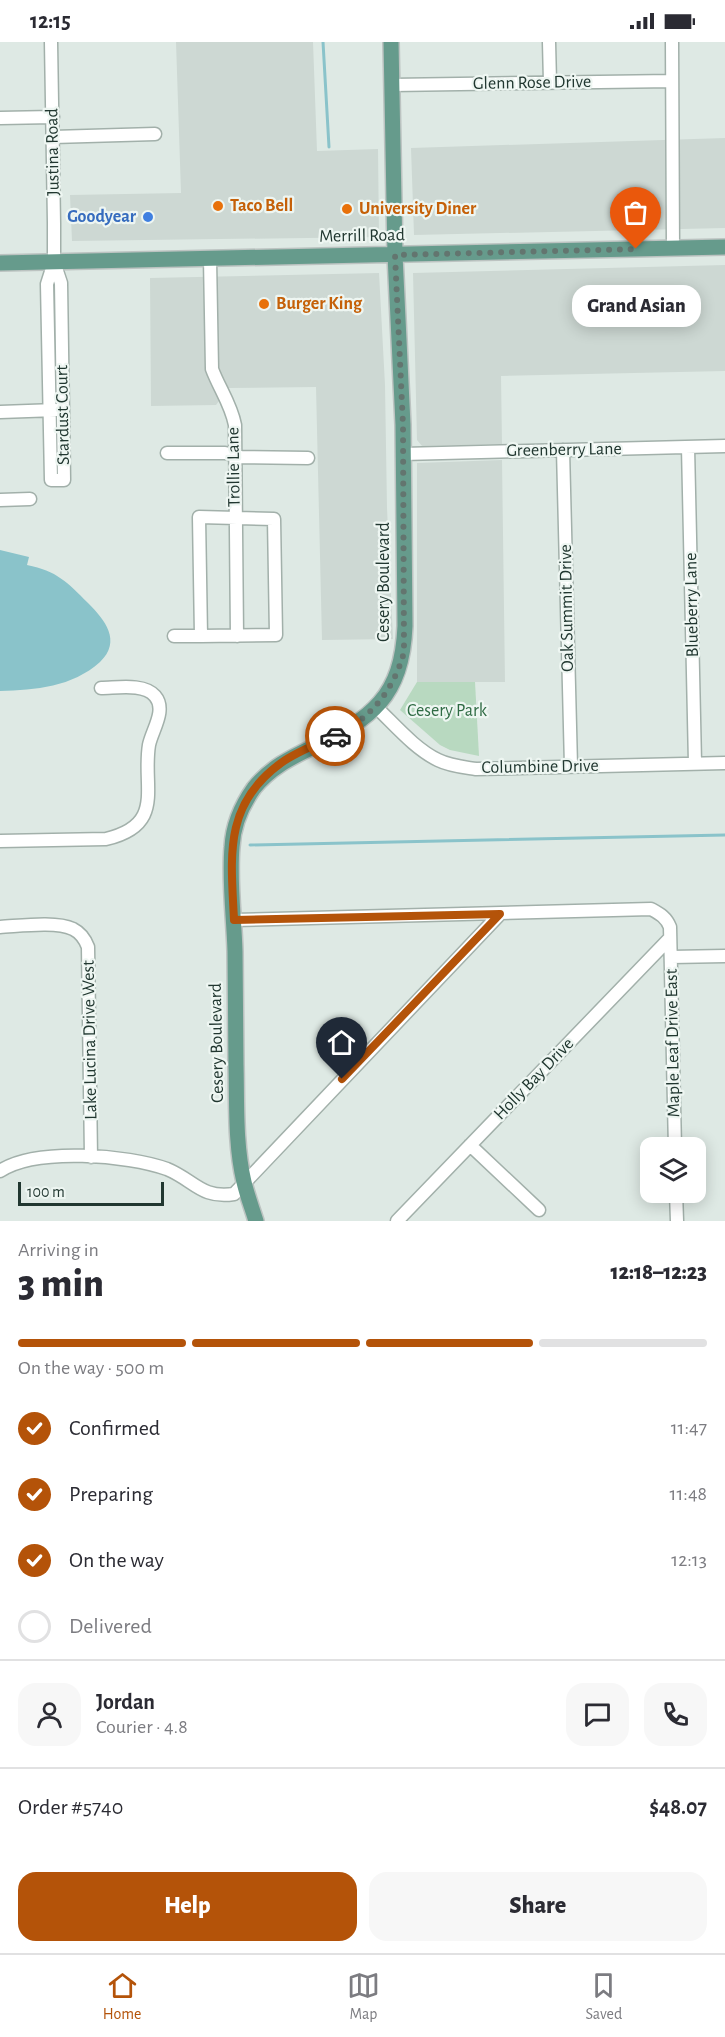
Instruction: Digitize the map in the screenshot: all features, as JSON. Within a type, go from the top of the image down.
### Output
[{"type":"main road","name":"Cesery Boulevard","points":[[256,1221],[244,1182],[237,1122],[232,846],[236,825],[243,806],[254,789],[282,762],[349,729],[376,707],[390,688],[404,652],[404,454],[395,255],[391,42]]},
{"type":"main road","name":"Merrill Road","points":[[0,262],[725,247]]},
{"type":"street","name":"Justina Road","points":[[51,42],[54,262]]},
{"type":"street","points":[[549,42],[550,82]]},
{"type":"street","points":[[672,42],[673,248]]},
{"type":"street","name":"Glenn Rose Drive","points":[[392,85],[672,81]]},
{"type":"street","points":[[0,118],[53,117]]},
{"type":"street","points":[[53,137],[155,134]]},
{"type":"street","name":"Trollie Lane","points":[[210,259],[212,369],[232,410],[235,425],[237,636]]},
{"type":"street","name":"Stardust Court","points":[[54,262],[61,283],[64,480],[51,480],[47,284],[54,262]]},
{"type":"street","points":[[0,412],[64,410]]},
{"type":"street","name":"Greenberry Lane","points":[[404,454],[725,446]]},
{"type":"street","name":"Blueberry Lane","points":[[688,447],[695,763]]},
{"type":"street","name":"Oak Summit Drive","points":[[564,450],[571,766]]},
{"type":"street","points":[[167,453],[225,453],[241,458],[308,458]]},
{"type":"street","points":[[0,500],[30,500]]},
{"type":"street","points":[[174,636],[201,636],[237,636],[276,635],[274,519],[199,517],[201,636]]},
{"type":"street","points":[[0,841],[106,839],[122,835],[135,827],[149,798],[149,746],[160,710],[158,699],[152,693],[135,687],[101,688]]},
{"type":"street","name":"Columbine Drive","points":[[376,707],[421,748],[438,760],[456,766],[476,769],[725,763]]},
{"type":"street","points":[[234,920],[651,909],[668,920],[670,938]]},
{"type":"street","points":[[0,1171],[28,1160],[91,1156],[150,1164],[169,1170],[208,1193],[219,1196],[234,1194],[500,914]]},
{"type":"street","name":"Lake Lucina Drive West","points":[[0,927],[61,925],[74,929],[84,937],[88,947],[91,1156]]},
{"type":"street","name":"Maple Leaf Drive East","points":[[670,938],[675,1137]]},
{"type":"street","name":"Holly Bay Drive","points":[[397,1221],[670,938]]},
{"type":"street","points":[[671,957],[725,956]]},
{"type":"street","points":[[470,1145],[539,1210]]},
{"type":"street","points":[[676,1203],[677,1221]]},
{"type":"shaded area","points":[[176,42],[313,42],[317,151],[378,149],[379,237],[72,241],[70,195],[181,193]]},
{"type":"shaded area","points":[[725,138],[725,228],[414,235],[411,148]]},
{"type":"shaded area","points":[[725,265],[725,371],[501,376],[502,444],[422,446],[417,440],[413,273]]},
{"type":"shaded area","points":[[379,273],[393,639],[322,640],[316,387],[229,388],[216,405],[151,406],[150,278]]},
{"type":"shaded area","points":[[502,460],[505,682],[417,682],[417,463]]},
{"type":"green space","name":"Cesery Park","points":[[417,682],[475,682],[479,756],[450,750],[440,745],[400,710]]},
{"type":"water","points":[[0,550],[29,557],[27,565],[61,578],[94,610],[109,631],[110,639],[110,646],[100,662],[66,682],[27,690],[0,691]]},
{"type":"waterway","points":[[323,42],[329,147]]},
{"type":"waterway","points":[[250,845],[725,835]]},
{"type":"way so far","points":[[335,736],[349,729],[376,707],[390,688],[404,652],[403,425],[395,255],[636,249]]},
{"type":"place","name":"Taco Bell","points":[[218,206]]},
{"type":"place","name":"University Diner","points":[[347,209]]},
{"type":"place","name":"Goodyear","points":[[148,217]]},
{"type":"place","name":"Grand Asian","points":[[636,249]]},
{"type":"place","name":"Burger King","points":[[264,304]]},
{"type":"route","points":[[335,736],[282,762],[266,775],[243,806],[232,846],[234,920],[500,914],[342,1079]]}]
